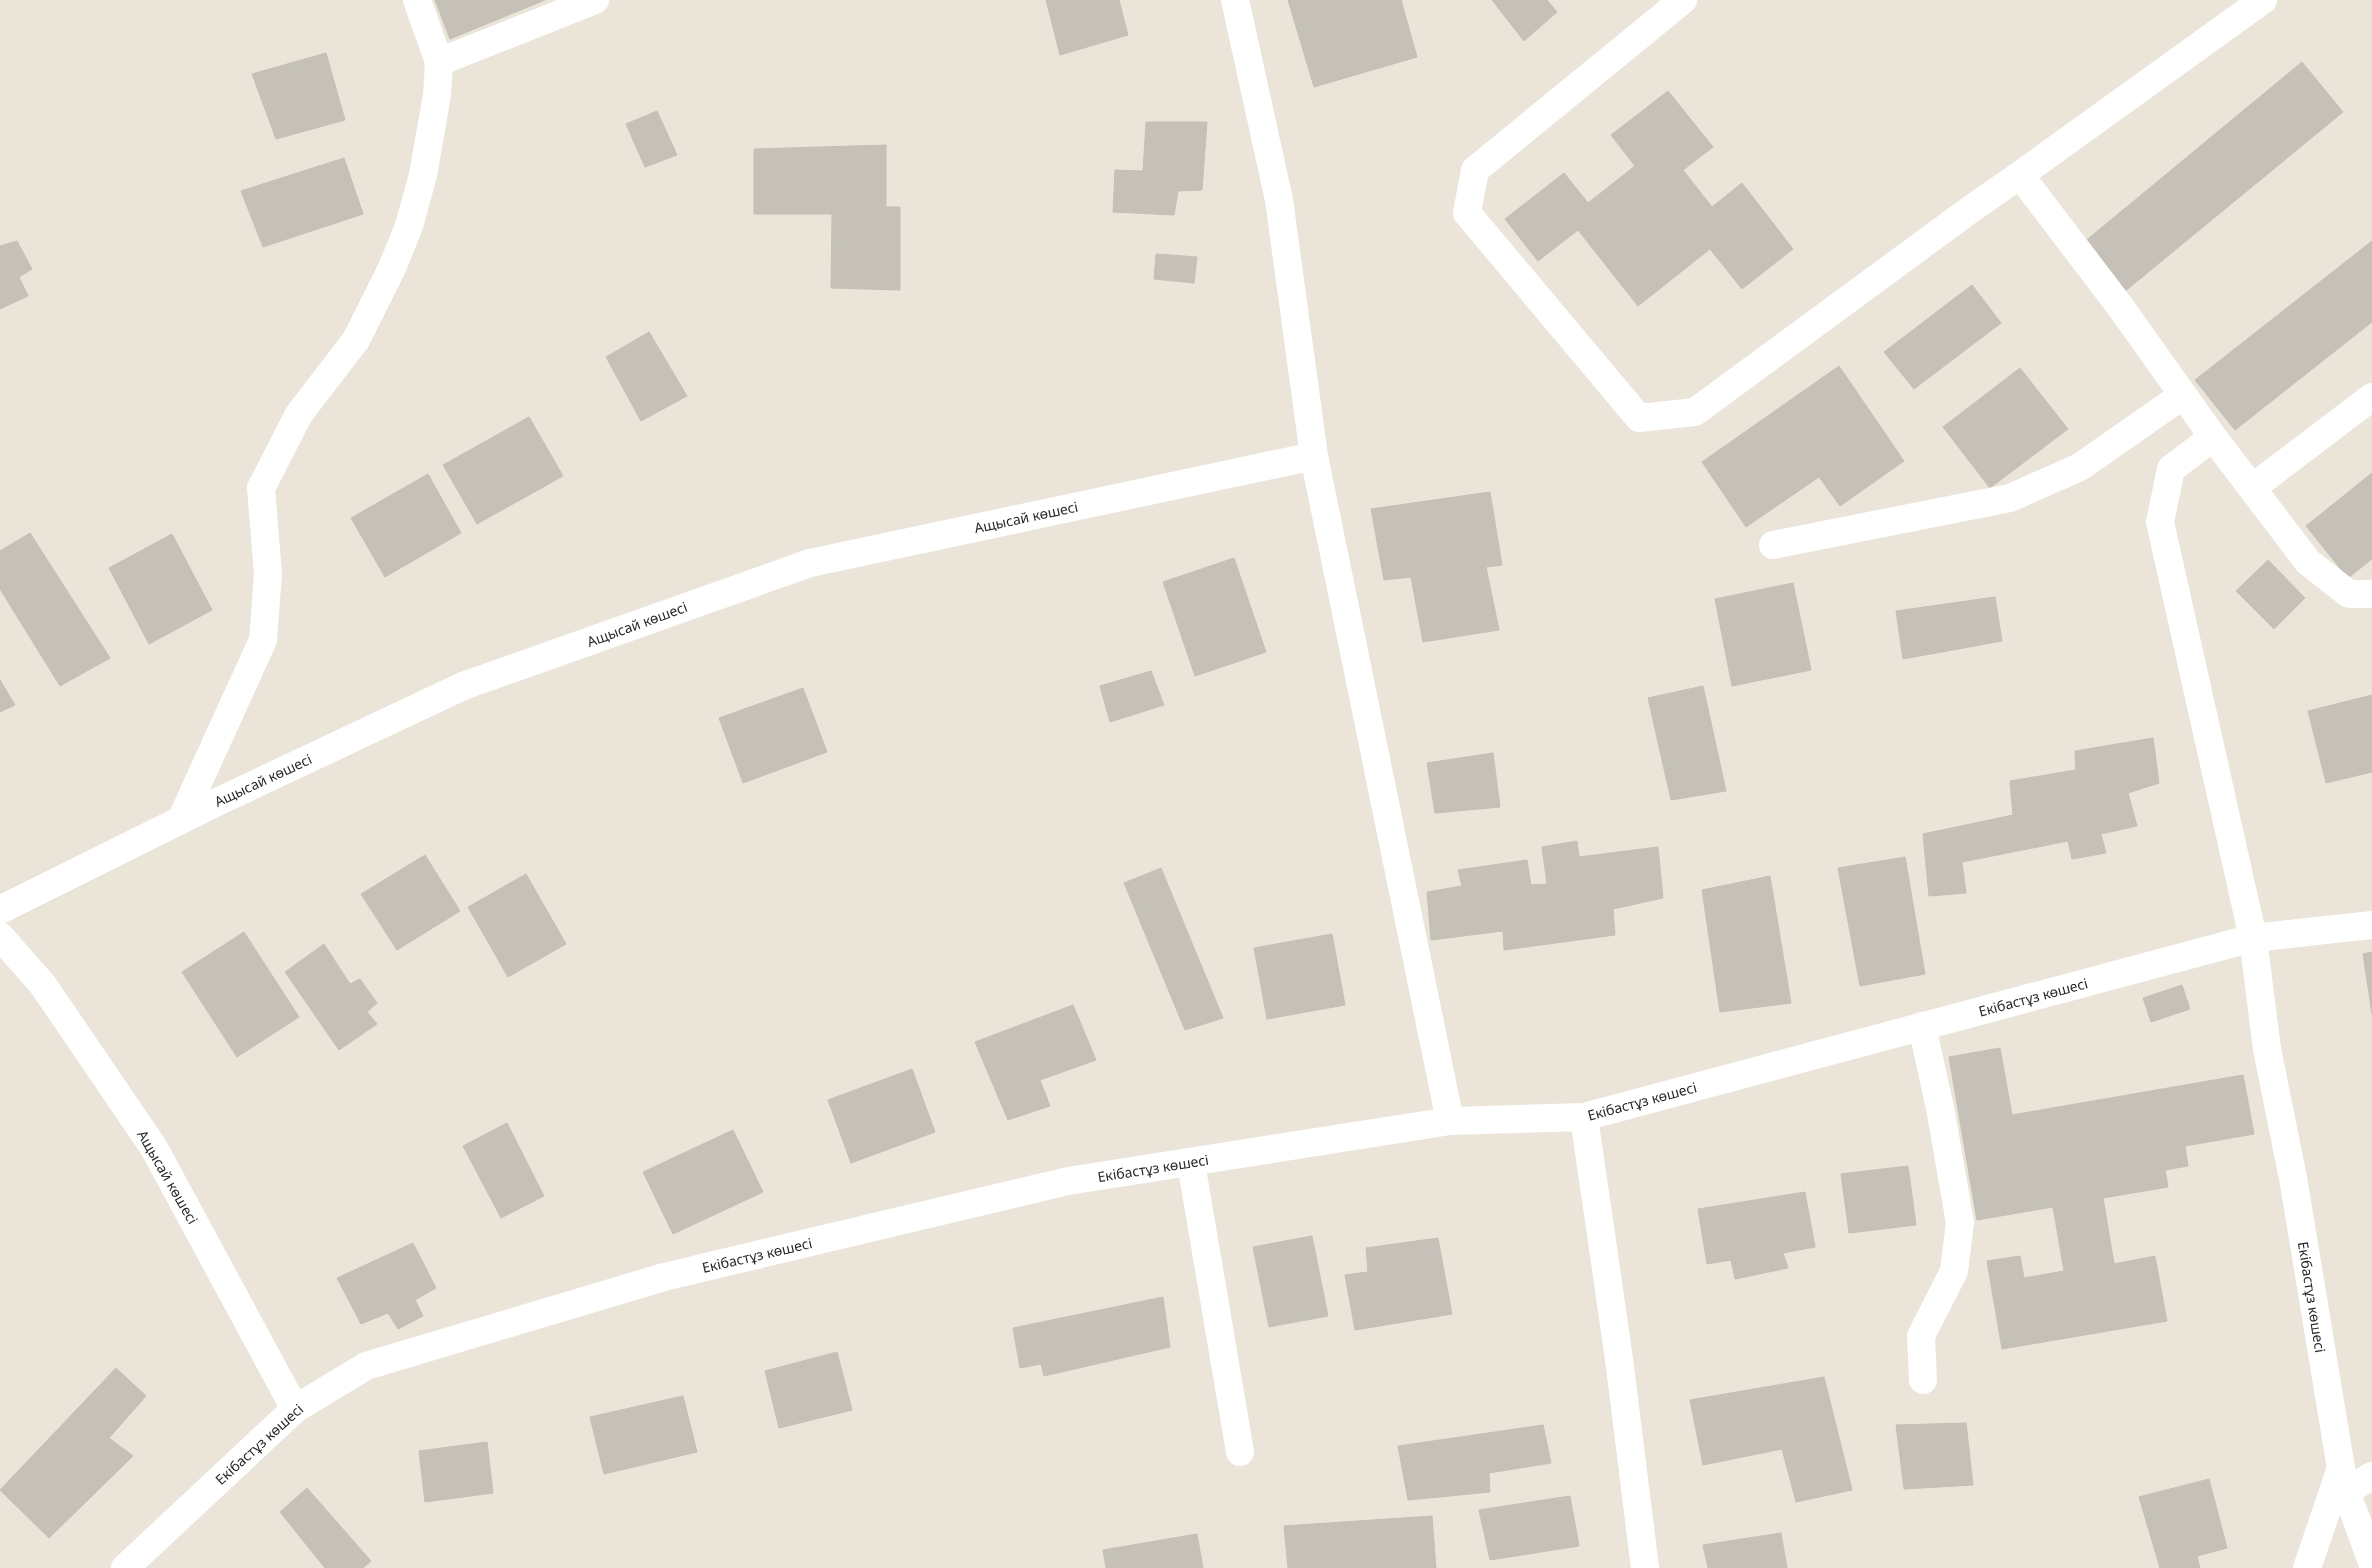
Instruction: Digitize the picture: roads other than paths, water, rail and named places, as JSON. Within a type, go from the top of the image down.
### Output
[{"type":"street","points":[[181,820],[263,640],[268,574],[261,488],[299,414],[356,340],[392,268],[409,226],[423,175],[436,95],[439,62],[418,0]]},
{"type":"street","points":[[439,62],[595,0]]},
{"type":"street","points":[[1235,0],[1279,200],[1314,456],[1450,1121]]},
{"type":"street","points":[[1683,0],[1475,170],[1467,213],[1639,418],[1695,412],[1971,209],[2263,0]]},
{"type":"street","points":[[2020,175],[2119,304],[2213,437],[2308,562],[2349,594],[2372,594]]},
{"type":"street","points":[[1773,545],[2010,498],[2080,467],[2183,395]]},
{"type":"street","points":[[2252,488],[2372,397]]},
{"type":"street","points":[[2213,437],[2171,469],[2160,522],[2253,938]]},
{"type":"street","name":"Ащысай көшесі","points":[[0,910],[181,820],[464,686],[810,563],[1314,456]]},
{"type":"street","name":"Екібастұз көшесі","points":[[125,1568],[295,1409],[366,1366],[664,1277],[1068,1181],[1450,1121],[1584,1117],[2253,938],[2372,925]]},
{"type":"street","name":"Ащысай көшесі","points":[[0,936],[43,985],[154,1148],[295,1409]]},
{"type":"street","name":"Екібастұз көшесі","points":[[2253,938],[2267,1049],[2293,1178],[2344,1480],[2372,1562]]},
{"type":"street","points":[[1922,1026],[1941,1113],[1960,1223],[1954,1271],[1922,1336],[1923,1380]]},
{"type":"street","points":[[1584,1117],[1619,1359],[1645,1568]]},
{"type":"street","points":[[1191,1163],[1240,1452]]},
{"type":"street","points":[[2307,1568],[2344,1480],[2372,1476]]}]
